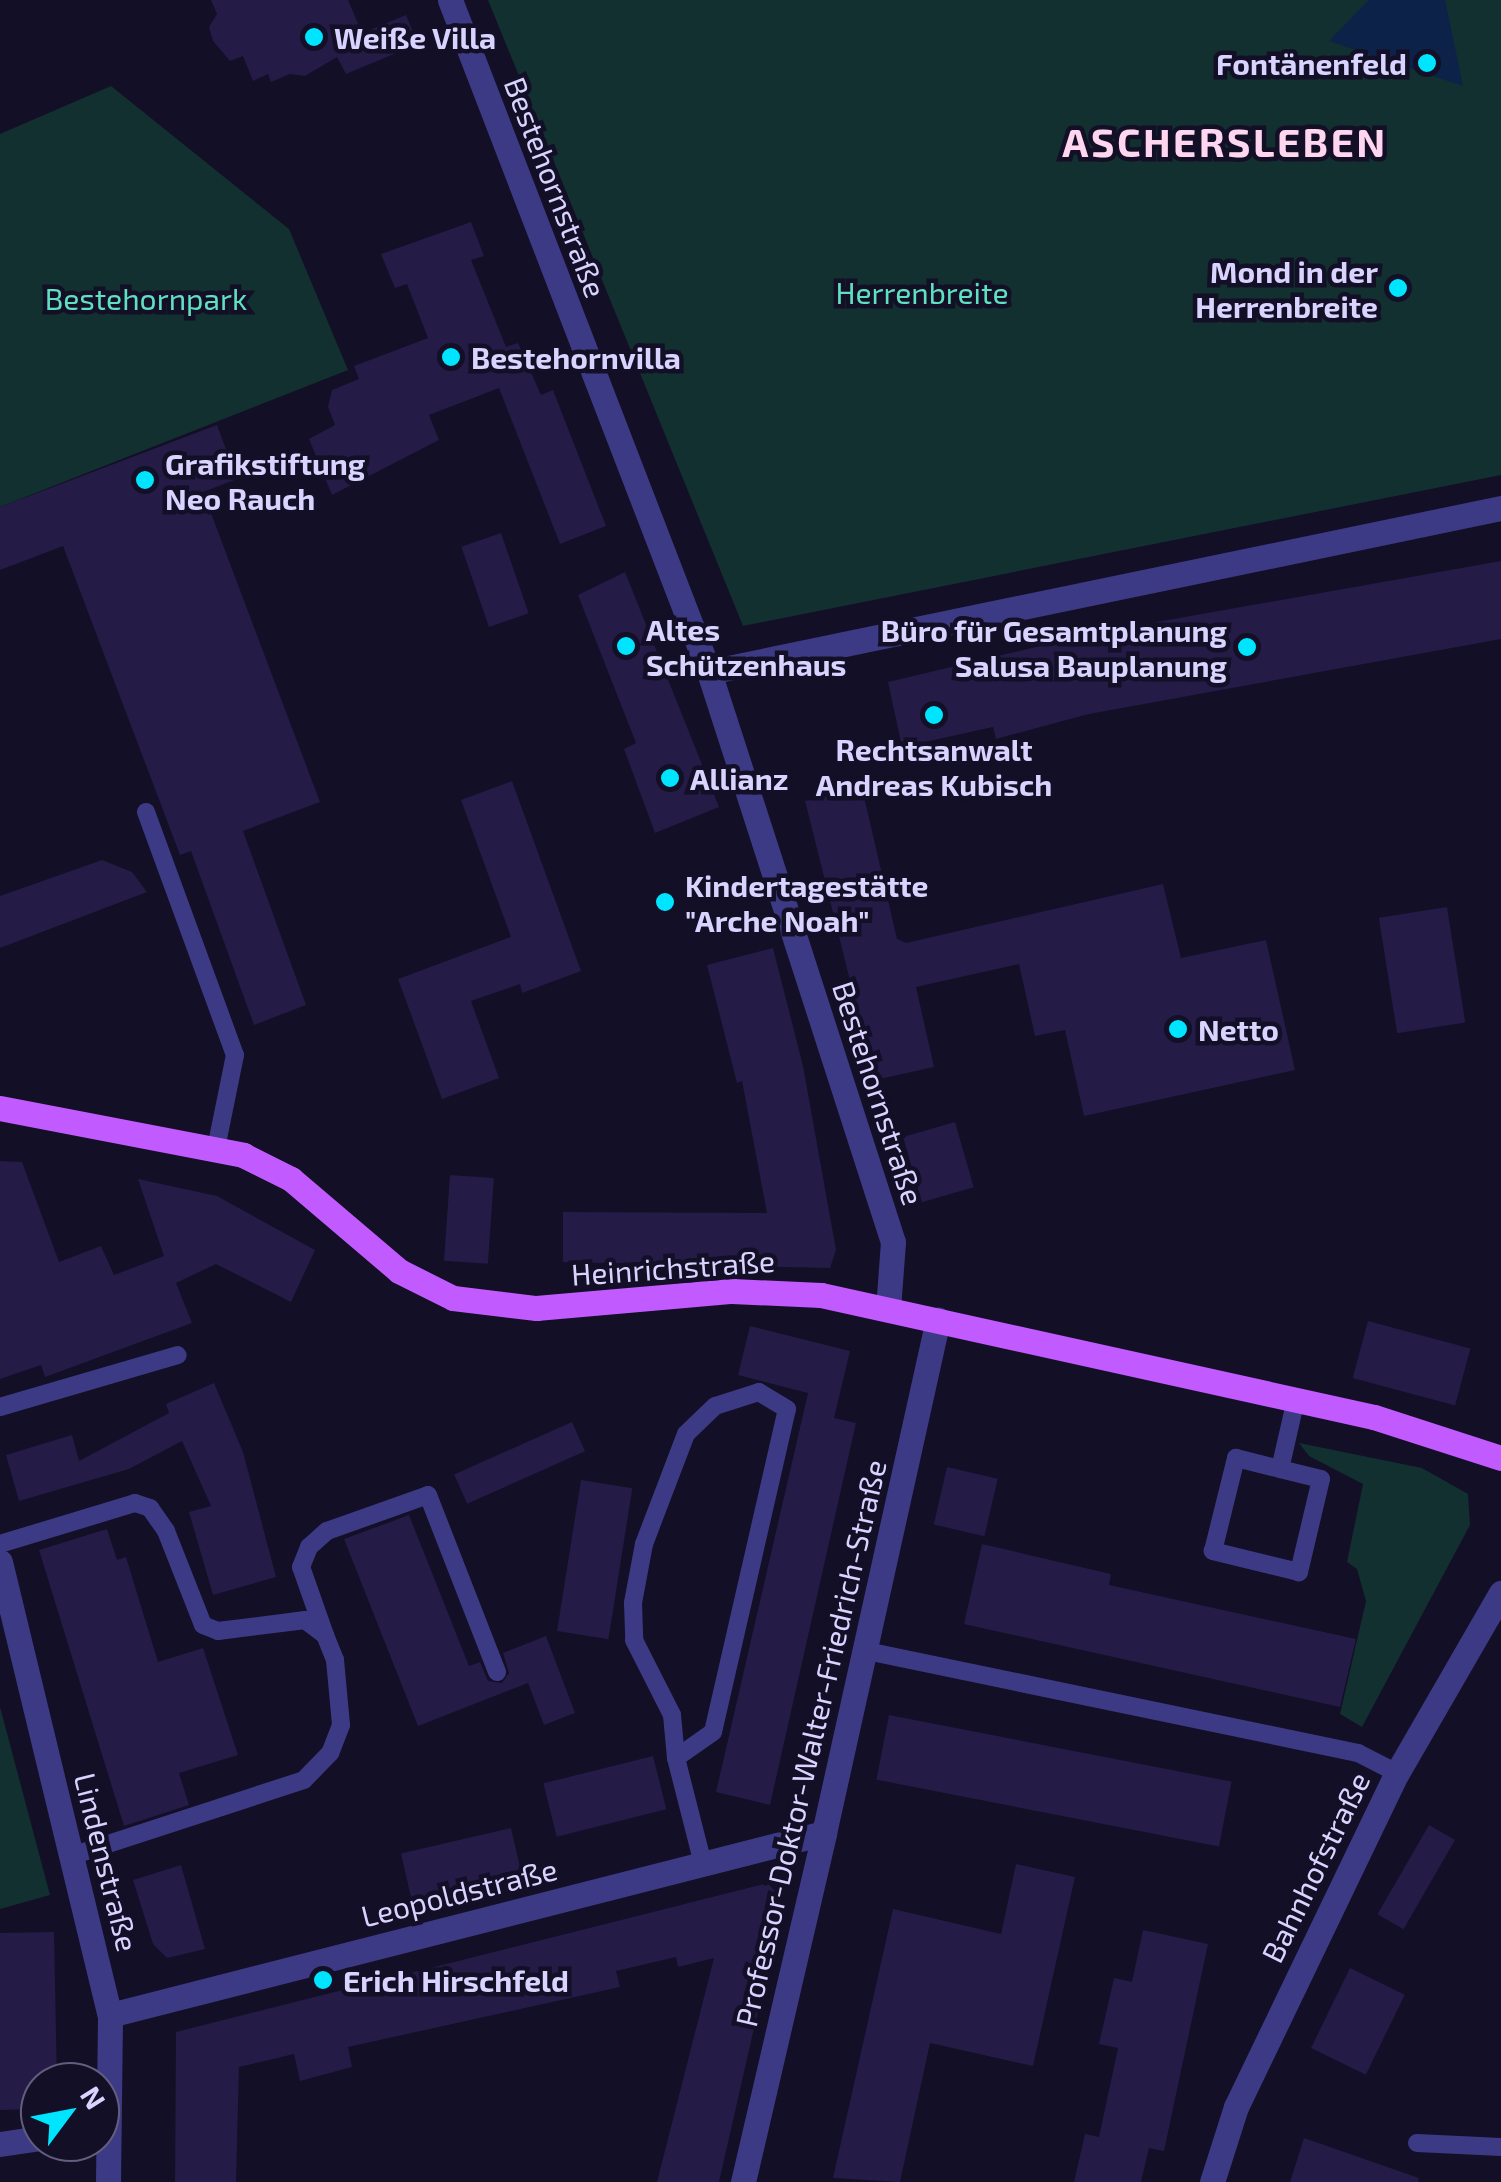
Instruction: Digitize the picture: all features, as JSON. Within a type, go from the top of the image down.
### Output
[{"type":"main road","name":"Heinrichstraße","points":[[0,1108],[216,1148],[291,1179],[400,1271],[453,1298],[536,1308],[775,1290],[888,1308],[1296,1399],[1501,1458]]},
{"type":"street","name":"Bestehornstraße","points":[[450,0],[709,672],[892,1242],[888,1308]]},
{"type":"street","points":[[709,672],[1501,508]]},
{"type":"street","name":"Professor-Doktor-Walter-Friedrich-Straße","points":[[743,2182],[938,1319]]},
{"type":"street","name":"Lindenstraße","points":[[0,1562],[110,2014],[107,2062]]},
{"type":"street","name":"Bahnhofstraße","points":[[1212,2182],[1236,2108],[1396,1773],[1501,1593]]},
{"type":"street","name":"Leopoldstraße","points":[[110,2014],[824,1833]]},
{"type":"lane","points":[[146,812],[235,1055],[216,1148]]},
{"type":"lane","points":[[0,1407],[178,1355]]},
{"type":"lane","points":[[676,1758],[713,1732],[783,1428],[787,1409],[758,1392],[715,1406],[686,1434],[644,1544],[633,1603],[634,1640],[672,1715],[676,1758],[703,1864]]},
{"type":"lane","points":[[1280,1470],[1296,1399]]},
{"type":"lane","points":[[1236,1458],[1280,1470],[1321,1479],[1299,1572],[1213,1551],[1236,1458]]},
{"type":"lane","points":[[72,1856],[304,1780],[330,1752],[341,1726],[335,1660],[301,1567],[309,1546],[327,1531],[428,1494],[497,1672]]},
{"type":"lane","points":[[0,1544],[136,1503],[150,1508],[166,1532],[203,1624],[218,1631],[305,1620],[325,1635]]},
{"type":"lane","points":[[862,1650],[1358,1753],[1396,1773]]},
{"type":"lane","points":[[1417,2143],[1501,2146]]},
{"type":"green space","name":"Herrenbreite","points":[[488,0],[1501,0],[1501,475],[743,626]]},
{"type":"green space","name":"Bestehornpark","points":[[111,86],[289,229],[348,370],[0,507],[0,134]]},
{"type":"green space","points":[[1299,1443],[1422,1468],[1468,1494],[1470,1525],[1362,1727],[1340,1714],[1366,1601],[1357,1569],[1347,1562],[1363,1484],[1309,1456]]},
{"type":"green space","points":[[0,1707],[50,1895],[0,1909]]},
{"type":"water","name":"Fontänenfeld","points":[[1369,0],[1445,0],[1463,86],[1329,41]]},
{"type":"building","name":"Weiße Villa","points":[[211,0],[348,0],[362,33],[406,15],[418,44],[346,74],[337,57],[305,76],[290,74],[271,82],[268,74],[253,81],[243,56],[230,61],[213,41],[209,27],[217,14]]},
{"type":"building","name":"Bestehornvilla","points":[[471,222],[484,256],[471,260],[506,347],[518,343],[541,395],[553,390],[606,526],[560,544],[499,388],[429,415],[439,440],[332,495],[309,439],[335,425],[328,407],[332,390],[359,379],[354,366],[428,338],[407,284],[395,288],[381,254]]},
{"type":"building","points":[[217,425],[237,479],[203,492],[320,802],[243,831],[306,1005],[254,1025],[191,851],[180,855],[63,546],[0,570],[0,507]]},
{"type":"building","points":[[501,533],[529,613],[489,627],[461,547]]},
{"type":"building","points":[[1501,561],[1501,639],[1089,714],[996,739],[993,727],[902,747],[888,682],[1100,632]]},
{"type":"building","points":[[625,572],[719,807],[655,833],[624,749],[636,743],[578,595]]},
{"type":"building","points":[[512,781],[581,971],[522,993],[520,984],[471,1001],[499,1078],[442,1099],[398,979],[511,937],[461,800]]},
{"type":"building","points":[[862,788],[897,939],[906,943],[1163,884],[1181,958],[1266,940],[1295,1070],[1084,1116],[1065,1030],[1035,1036],[1019,964],[916,987],[934,1067],[875,1080],[805,801]]},
{"type":"building","points":[[102,860],[132,872],[147,892],[0,948],[0,896]]},
{"type":"building","points":[[1447,907],[1465,1023],[1397,1033],[1379,918]]},
{"type":"building","points":[[773,948],[803,1066],[836,1250],[830,1268],[563,1262],[563,1212],[767,1213],[742,1081],[737,1083],[707,965]]},
{"type":"building","points":[[955,1122],[974,1187],[922,1202],[903,1137]]},
{"type":"building","points":[[0,1161],[22,1162],[59,1262],[101,1246],[114,1275],[164,1256],[138,1179],[217,1196],[315,1250],[291,1302],[216,1264],[176,1283],[192,1323],[45,1377],[41,1365],[0,1379]]},
{"type":"building","points":[[450,1175],[494,1178],[488,1264],[444,1261]]},
{"type":"building","points":[[1368,1321],[1470,1348],[1455,1405],[1353,1378]]},
{"type":"building","points":[[750,1326],[850,1351],[834,1418],[856,1423],[770,1805],[716,1792],[808,1393],[738,1375]]},
{"type":"building","points":[[214,1383],[243,1452],[276,1577],[213,1595],[189,1512],[211,1506],[182,1441],[129,1469],[19,1501],[6,1455],[72,1435],[79,1461],[169,1413],[166,1404]]},
{"type":"building","points":[[572,1422],[585,1451],[467,1504],[454,1474]]},
{"type":"building","points":[[947,1467],[998,1479],[984,1536],[934,1524]]},
{"type":"building","points":[[581,1480],[632,1488],[608,1639],[557,1631]]},
{"type":"building","points":[[409,1515],[469,1666],[480,1662],[488,1681],[502,1683],[509,1673],[503,1653],[546,1636],[575,1713],[544,1725],[528,1683],[418,1726],[344,1539]]},
{"type":"building","points":[[107,1529],[117,1560],[126,1557],[158,1662],[203,1648],[238,1755],[179,1773],[189,1805],[124,1826],[39,1550]]},
{"type":"building","points":[[982,1544],[1111,1574],[1109,1585],[1356,1639],[1340,1707],[964,1624]]},
{"type":"building","points":[[889,1715],[1232,1782],[1219,1846],[876,1780]]},
{"type":"building","points":[[653,1756],[666,1809],[557,1837],[543,1783]]},
{"type":"building","points":[[1429,1825],[1455,1840],[1403,1929],[1378,1914]]},
{"type":"building","points":[[511,1828],[522,1875],[412,1900],[401,1853]]},
{"type":"building","points":[[1016,1864],[1075,1877],[1033,2066],[930,2043],[900,2182],[833,2178],[893,1909],[1001,1934]]},
{"type":"building","points":[[181,1865],[205,1949],[167,1958],[153,1944],[133,1880]]},
{"type":"building","points":[[768,1883],[783,1901],[719,2182],[657,2182],[714,1958],[678,1967],[676,1957],[616,1971],[620,1987],[348,2047],[352,2067],[300,2081],[294,2054],[239,2067],[236,2182],[175,2182],[176,2032]]},
{"type":"building","points":[[1143,1930],[1208,1944],[1164,2151],[1149,2148],[1141,2182],[1074,2182],[1085,2134],[1099,2137],[1118,2048],[1099,2044],[1114,1978],[1132,1982]]},
{"type":"building","points":[[54,1932],[57,2062],[20,2062],[20,2110],[0,2110],[0,1933]]},
{"type":"building","points":[[1350,1968],[1405,1995],[1366,2075],[1311,2048]]},
{"type":"building","points":[[1304,2138],[1419,2178],[1418,2182],[1290,2182]]},
{"type":"place","name":"Weiße Villa","points":[[314,37]]},
{"type":"place","name":"Fontänenfeld","points":[[1427,63]]},
{"type":"place","name":"Mond in der Herrenbreite","points":[[1398,288]]},
{"type":"place","name":"Bestehornvilla","points":[[451,357]]},
{"type":"place","name":"Grafikstiftung Neo Rauch","points":[[145,480]]},
{"type":"place","name":"Altes Schützenhaus","points":[[626,646]]},
{"type":"place","name":"Büro für Gesamtplanung Salusa Bauplanung","points":[[1247,647]]},
{"type":"place","name":"Rechtsanwalt Andreas Kubisch","points":[[934,715]]},
{"type":"place","name":"Allianz","points":[[670,778]]},
{"type":"place","name":"Kindertagestätte \"Arche Noah\"","points":[[665,902]]},
{"type":"place","name":"Netto","points":[[1178,1029]]},
{"type":"place","name":"Erich Hirschfeld","points":[[323,1980]]},
{"type":"district","name":"ASCHERSLEBEN","points":[[1225,141]]}]
